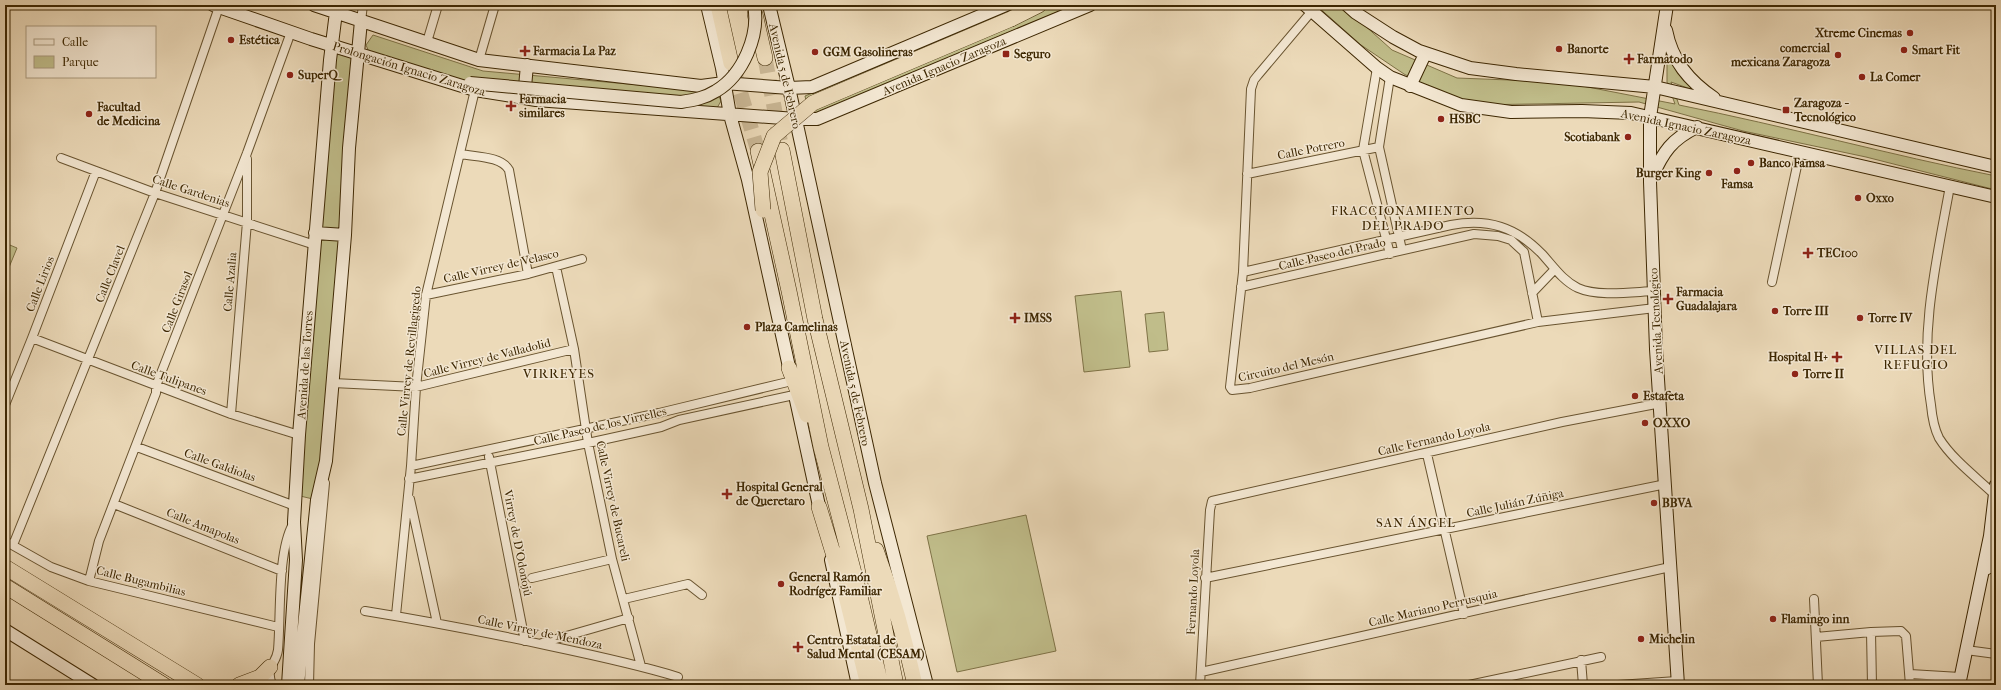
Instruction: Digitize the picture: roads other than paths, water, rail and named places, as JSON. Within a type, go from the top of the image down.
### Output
[{"type":"highway","points":[[718,5],[732,63]]},
{"type":"highway","name":"Avenida 5 de Febrero","points":[[754,5],[765,58]]},
{"type":"highway","points":[[821,447],[793,352],[763,210],[760,172],[774,136],[812,103],[1011,19],[1038,6]]},
{"type":"highway","name":"Avenida 5 de Febrero","points":[[782,150],[815,320],[861,508],[896,685]]},
{"type":"highway","points":[[758,151],[821,447],[859,592],[881,685]]},
{"type":"highway","points":[[790,374],[821,447]]},
{"type":"highway","points":[[835,505],[846,596]]},
{"type":"highway","points":[[819,507],[846,596],[868,685]]},
{"type":"highway","points":[[861,508],[888,582],[907,648],[915,685]]},
{"type":"highway","points":[[5,567],[197,685]]},
{"type":"highway","points":[[5,586],[164,685]]},
{"type":"highway","points":[[240,685],[260,677],[270,667]]},
{"type":"main road","points":[[314,5],[336,9],[361,21],[479,60],[701,86],[724,83],[789,88],[812,87],[1006,5]]},
{"type":"main road","points":[[707,5],[722,68],[730,115],[748,180],[858,685]]},
{"type":"main road","points":[[472,87],[681,102],[699,99],[717,90],[737,71],[749,49],[756,14],[754,5]]},
{"type":"main road","name":"Avenida 5 de Febrero","points":[[769,5],[796,119],[875,483],[927,685]]},
{"type":"main road","name":"Avenida Ignacio Zaragoza","points":[[730,115],[817,119],[1090,5]]},
{"type":"main road","points":[[1347,5],[1356,13],[1393,37],[1425,54],[1470,68],[1516,74],[1655,87],[1996,167]]},
{"type":"main road","name":"Avenida Tecnológico","points":[[1667,5],[1650,117],[1650,182],[1654,291],[1677,683]]},
{"type":"main road","name":"Prolongación Ignacio Zaragoza","points":[[216,6],[333,46],[452,83],[524,98],[730,115]]},
{"type":"main road","name":"Avenida Ignacio Zaragoza","points":[[1312,7],[1377,68],[1390,77],[1461,105],[1511,112],[1582,111],[1630,113],[1697,127],[1996,197]]},
{"type":"main road","name":"Avenida de las Torres","points":[[288,685],[296,560],[294,522],[299,435],[315,233],[336,9]]},
{"type":"main road","points":[[978,17],[966,32],[969,42],[976,47],[999,42]]},
{"type":"main road","points":[[1664,19],[1669,45],[1680,68],[1698,87],[1720,102]]},
{"type":"main road","points":[[298,685],[317,500],[326,461],[345,235],[349,148],[361,21]]},
{"type":"main road","points":[[1410,86],[1425,54]]},
{"type":"main road","points":[[524,98],[527,65]]},
{"type":"main road","points":[[1650,182],[1659,160],[1673,141],[1697,127]]},
{"type":"main road","points":[[315,233],[345,235]]},
{"type":"main road","points":[[1959,682],[1983,570],[1993,538],[1995,490]]},
{"type":"main road","points":[[1983,570],[1996,564]]},
{"type":"main road","points":[[5,630],[93,685]]},
{"type":"street","points":[[361,21],[363,5]]},
{"type":"street","points":[[427,42],[438,5]]},
{"type":"street","points":[[479,60],[495,5]]},
{"type":"street","name":"Calle Clavel","points":[[12,545],[155,193],[216,6]]},
{"type":"street","name":"Circuito del Mesón","points":[[1312,7],[1254,80],[1252,89],[1243,272],[1230,387],[1235,391],[1538,322],[1655,308]]},
{"type":"street","name":"Calle Girasol","points":[[89,581],[99,541],[137,447],[156,393],[156,386],[224,215],[291,32]]},
{"type":"street","points":[[1377,68],[1363,150],[1390,254]]},
{"type":"street","points":[[1390,77],[1379,147],[1402,250]]},
{"type":"street","name":"Calle Virrey de Revillagigedo","points":[[396,615],[409,490],[416,387],[426,296],[461,154],[472,87]]},
{"type":"street","name":"Calle Potrero","points":[[1247,174],[1379,147]]},
{"type":"street","points":[[1772,282],[1800,152]]},
{"type":"street","name":"Calle Azalia","points":[[231,414],[247,222],[247,153]]},
{"type":"street","points":[[461,154],[499,160],[506,164],[509,170],[528,274]]},
{"type":"street","name":"Calle Gardenias","points":[[61,158],[155,193],[314,245]]},
{"type":"street","name":"Calle Lirios","points":[[5,404],[96,171]]},
{"type":"street","points":[[1950,186],[1930,308],[1927,383],[1933,420],[1939,437],[1952,454],[1995,490]]},
{"type":"street","name":"Calle Paseo del Prado","points":[[1243,272],[1386,241],[1460,223],[1485,224],[1508,228],[1542,254],[1555,269],[1577,288],[1590,292],[1654,291]]},
{"type":"street","name":"Calle Paseo del Prado","points":[[1241,287],[1474,234],[1498,236],[1511,240],[1524,252],[1538,322]]},
{"type":"street","name":"Calle Virrey de Velasco","points":[[426,296],[528,274],[582,259]]},
{"type":"street","name":"Calle Virrey de Bucareli","points":[[556,267],[574,349],[588,443],[612,559],[641,666]]},
{"type":"street","points":[[1532,292],[1555,269]]},
{"type":"street","name":"Calle Tulipanes","points":[[32,338],[88,361],[231,414],[299,435]]},
{"type":"street","name":"Calle Virrey de Valladolid","points":[[333,383],[416,387],[574,349]]},
{"type":"street","name":"Calle Paseo de los Virrelles","points":[[411,466],[659,413],[790,374]]},
{"type":"street","name":"Calle Paseo de los Virrelles","points":[[409,479],[588,443],[661,427],[679,420],[794,395]]},
{"type":"street","name":"Calle Fernando Loyola","points":[[1212,501],[1427,454],[1562,422],[1661,403]]},
{"type":"street","name":"Calle Galdiolas","points":[[137,447],[295,506]]},
{"type":"street","name":"Virrey de D'Odonojú","points":[[487,449],[526,641]]},
{"type":"street","points":[[1427,454],[1464,614]]},
{"type":"street","points":[[309,685],[310,644],[324,512],[326,461]]},
{"type":"street","name":"Calle Julián Zúñiga","points":[[1205,578],[1666,484]]},
{"type":"street","points":[[409,490],[437,623]]},
{"type":"street","name":"Fernando Loyola","points":[[1200,685],[1205,578],[1212,501]]},
{"type":"street","name":"Calle Amapolas","points":[[114,504],[282,571]]},
{"type":"street","points":[[272,685],[270,667],[278,650],[282,571],[286,542],[294,522]]},
{"type":"street","name":"Calle Bugambilias","points":[[5,541],[51,567],[89,581],[278,627]]},
{"type":"street","points":[[532,578],[612,559]]},
{"type":"street","name":"Calle Mariano Perrusquia","points":[[1201,672],[1670,567]]},
{"type":"street","points":[[624,599],[688,584],[702,595]]},
{"type":"street","points":[[1814,599],[1818,685]]},
{"type":"street","name":"Calle Virrey de Mendoza","points":[[365,611],[396,615],[526,641],[641,666],[678,677]]},
{"type":"street","points":[[540,644],[629,618]]},
{"type":"street","points":[[1816,637],[1897,630],[1904,633],[1910,681],[1935,680],[1959,682]]},
{"type":"street","points":[[1871,632],[1872,685]]},
{"type":"street","points":[[1966,650],[1996,654]]},
{"type":"street","points":[[1469,685],[1581,660],[1601,657]]},
{"type":"street","points":[[1581,660],[1583,685]]},
{"type":"street","points":[[1618,685],[1677,683]]},
{"type":"tunnel","points":[[765,58],[782,150]]},
{"type":"tunnel","points":[[734,71],[758,151]]},
{"type":"place","name":"Xtreme Cinemas","points":[[1910,33]]},
{"type":"place","name":"Estética","points":[[231,40]]},
{"type":"place","name":"Banorte","points":[[1559,49]]},
{"type":"place","name":"Smart Fit","points":[[1904,50]]},
{"type":"place","name":"Farmacia La Paz","points":[[525,51]]},
{"type":"place","name":"GGM Gasolineras","points":[[815,52]]},
{"type":"place","name":"Seguro","points":[[1006,54]]},
{"type":"place","name":"comercial mexicana Zaragoza","points":[[1838,55]]},
{"type":"place","name":"Farmatodo","points":[[1629,59]]},
{"type":"place","name":"SuperQ","points":[[290,75]]},
{"type":"place","name":"La Comer","points":[[1862,77]]},
{"type":"place","name":"Farmacia similares","points":[[511,106]]},
{"type":"place","name":"Zaragoza - Tecnológico","points":[[1786,110]]},
{"type":"place","name":"Facultad de Medicina","points":[[89,114]]},
{"type":"place","name":"HSBC","points":[[1441,119]]},
{"type":"place","name":"Scotiabank","points":[[1628,137]]},
{"type":"place","name":"Banco Famsa","points":[[1751,163]]},
{"type":"place","name":"Famsa","points":[[1737,171]]},
{"type":"place","name":"Burger King","points":[[1709,173]]},
{"type":"place","name":"Oxxo","points":[[1858,198]]},
{"type":"place","name":"TEC100","points":[[1808,253]]},
{"type":"place","name":"Farmacia Guadalajara","points":[[1668,299]]},
{"type":"place","name":"Torre III","points":[[1775,311]]},
{"type":"place","name":"IMSS","points":[[1015,318]]},
{"type":"place","name":"Torre IV","points":[[1860,318]]},
{"type":"place","name":"Plaza Camelinas","points":[[747,327]]},
{"type":"place","name":"Hospital H+","points":[[1837,357]]},
{"type":"place","name":"Torre II","points":[[1795,374]]},
{"type":"place","name":"Estafeta","points":[[1635,396]]},
{"type":"place","name":"OXXO","points":[[1645,423]]},
{"type":"place","name":"Hospital General de Queretaro","points":[[727,494]]},
{"type":"place","name":"BBVA","points":[[1654,503]]},
{"type":"place","name":"General Ramón Rodrígez Familiar","points":[[781,584]]},
{"type":"place","name":"Flamingo inn","points":[[1773,619]]},
{"type":"place","name":"Michelin","points":[[1641,639]]},
{"type":"place","name":"Centro Estatal de Salud Mental (CESAM)","points":[[798,647]]},
{"type":"district","name":"FRACCIONAMIENTO DEL PRADO","points":[[1403,218]]},
{"type":"district","name":"VILLAS DEL REFUGIO","points":[[1916,356]]},
{"type":"district","name":"VIRREYES","points":[[559,373]]},
{"type":"district","name":"SAN ÁNGEL","points":[[1416,522]]}]
